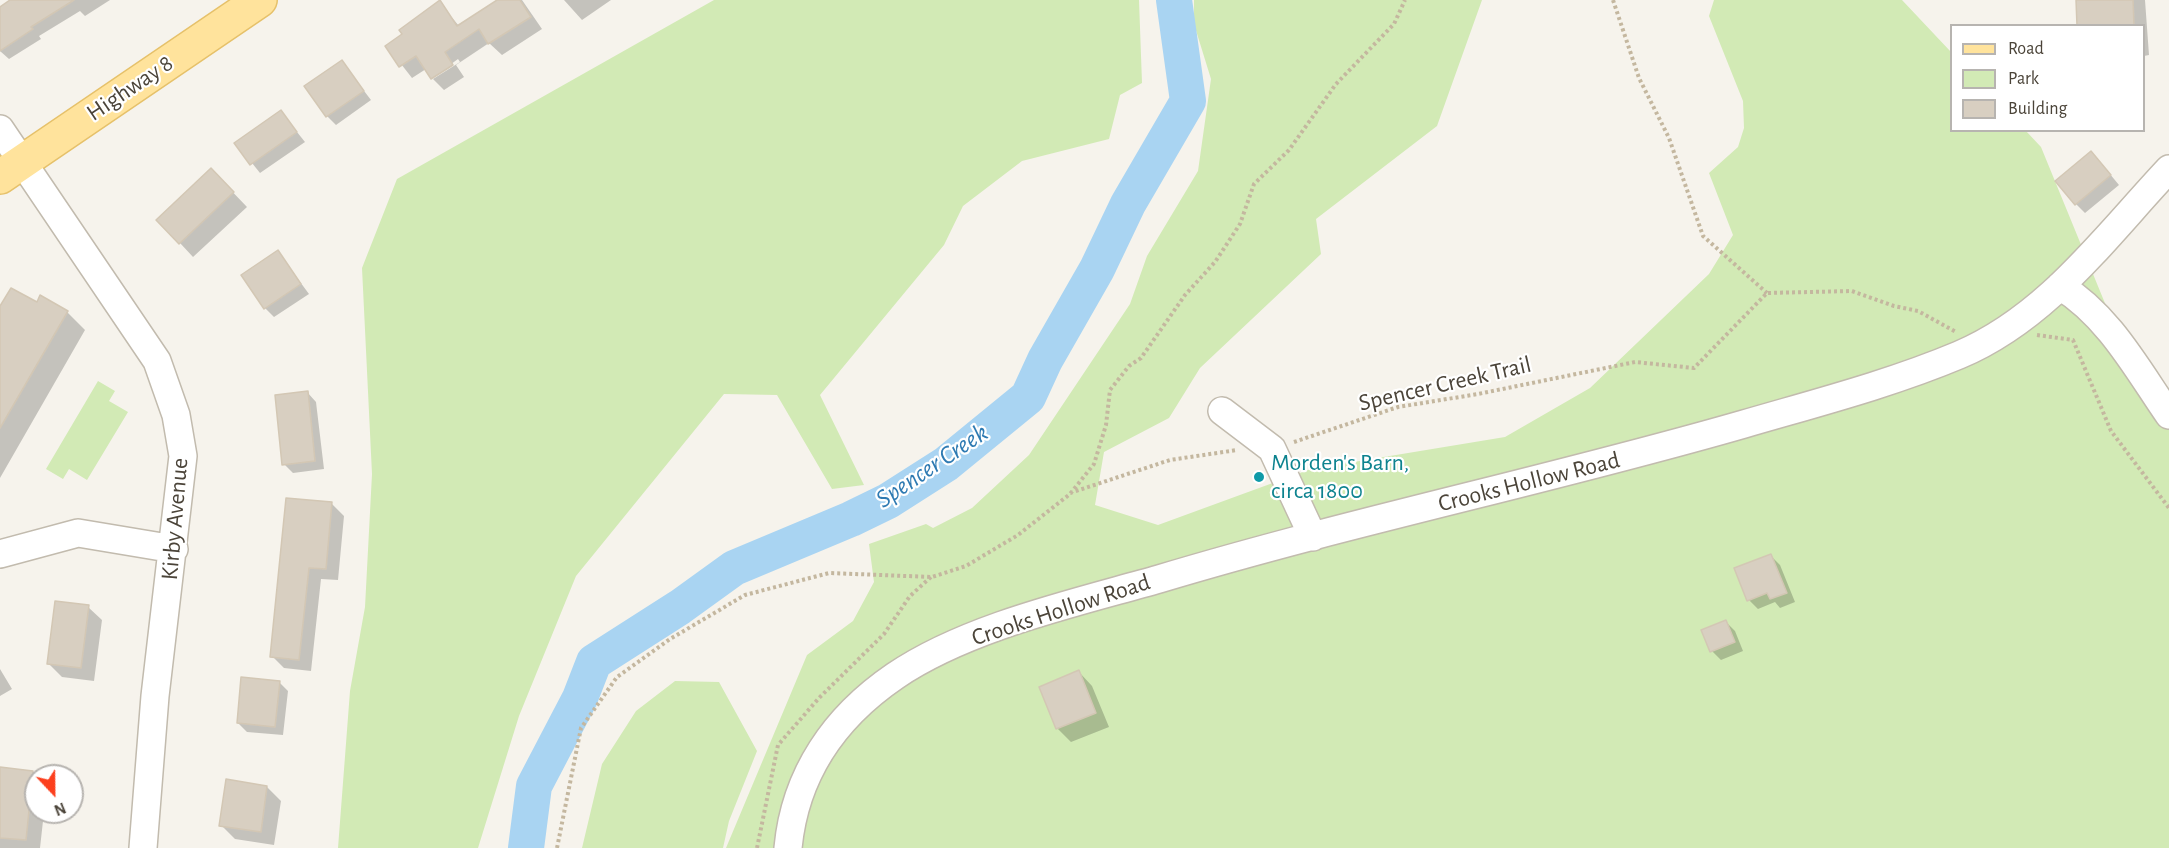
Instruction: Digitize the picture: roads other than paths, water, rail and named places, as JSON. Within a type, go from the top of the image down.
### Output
[{"type":"main road","name":"Highway 8","points":[[11,169],[260,0]]},
{"type":"street","name":"Kirby Avenue","points":[[0,129],[11,169],[157,361],[176,415],[183,456],[174,549],[155,696],[143,848]]},
{"type":"street","name":"Crooks Hollow Road","points":[[788,848],[805,779],[822,746],[855,706],[906,669],[945,649],[1007,625],[1230,557],[1635,455],[1894,380],[1976,347],[2021,321],[2060,286],[2169,170]]},
{"type":"street","points":[[2060,286],[2086,304],[2106,325],[2169,415]]},
{"type":"street","points":[[1222,411],[1272,449],[1313,537]]},
{"type":"street","points":[[0,554],[78,533],[174,549]]},
{"type":"waterway","name":"Spencer Creek","points":[[526,848],[534,786],[580,698],[594,662],[680,607],[734,568],[888,501],[946,464],[1028,397],[1045,360],[1097,269],[1128,204],[1188,101],[1174,0]]},
{"type":"place","name":"Morden's Barn, circa 1800","points":[[1259,477]]}]
